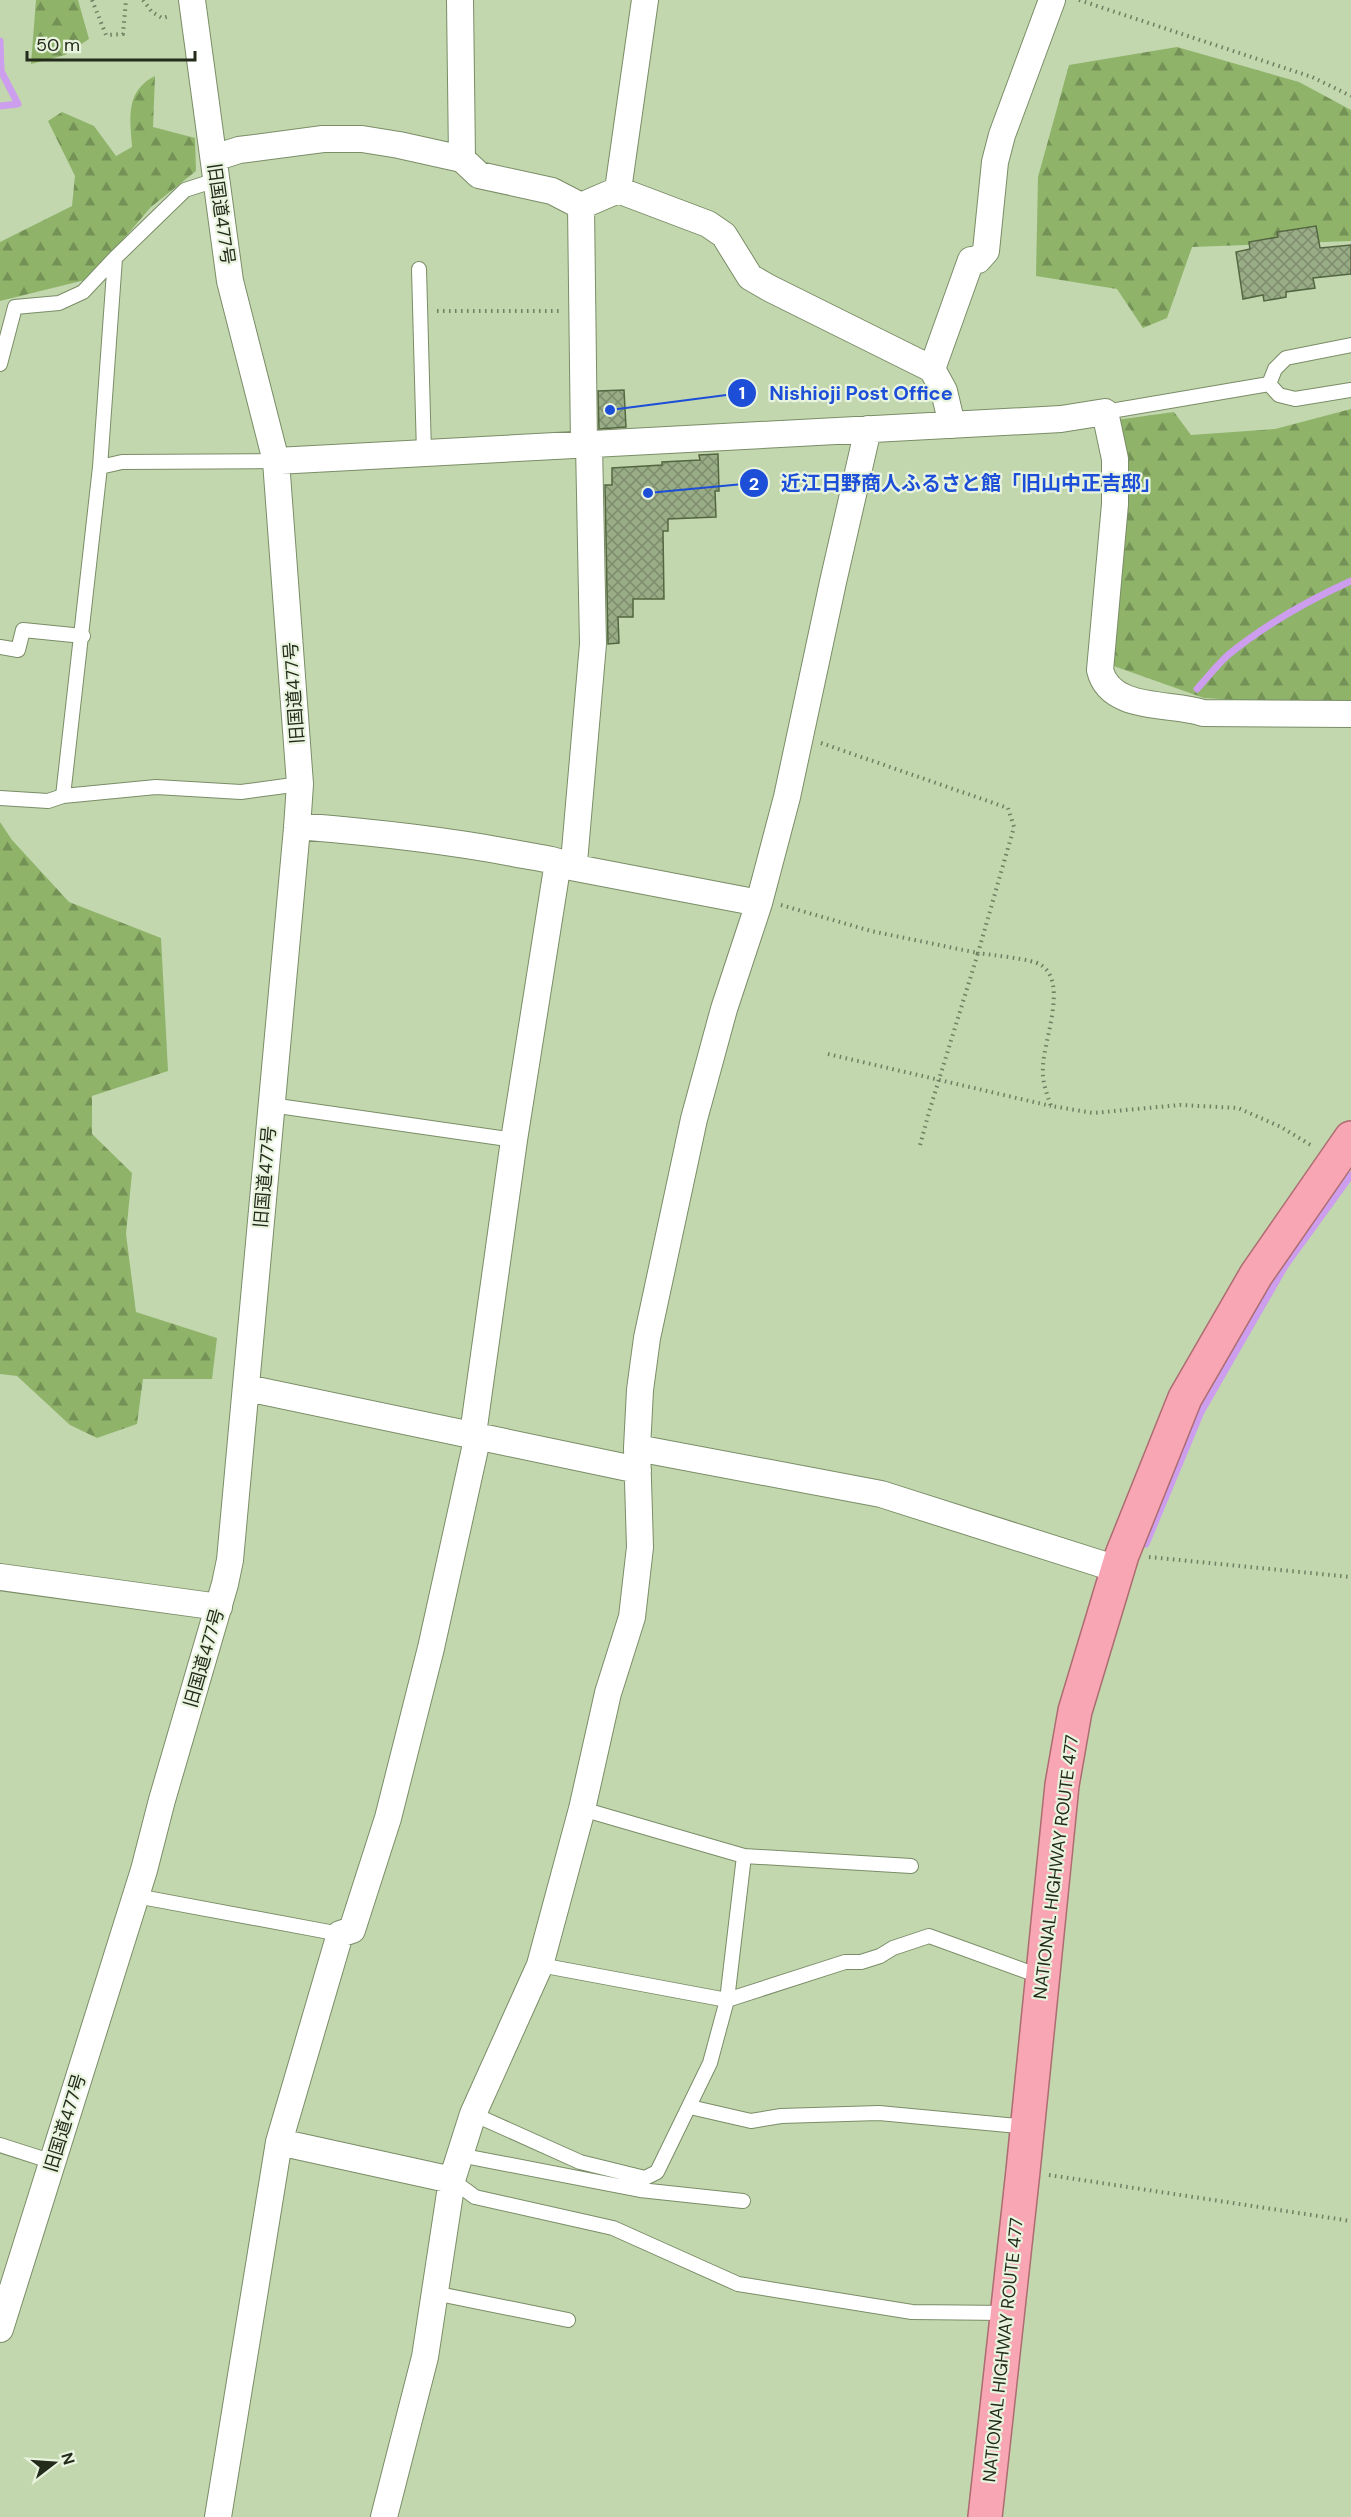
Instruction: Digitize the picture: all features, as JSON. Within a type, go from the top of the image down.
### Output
[{"type":"highway","name":"NATIONAL HIGHWAY ROUTE 477","points":[[985,2517],[1028,2127],[1062,1785],[1075,1711],[1120,1562],[1185,1398],[1256,1275],[1343,1149]]},
{"type":"street","points":[[460,0],[462,159]]},
{"type":"street","points":[[618,190],[645,0]]},
{"type":"street","points":[[932,369],[971,260],[978,260],[986,251],[995,162],[1002,135],[1052,0]]},
{"type":"street","name":"旧国道477号","points":[[0,2329],[136,1896],[219,1607],[230,1560],[297,826],[300,784],[276,461],[230,281],[193,5]]},
{"type":"street","points":[[215,169],[239,150],[347,138],[399,145],[462,159],[479,175],[552,191],[581,206]]},
{"type":"street","points":[[581,206],[618,190],[708,224],[724,236],[750,277],[932,369],[944,391],[952,425]]},
{"type":"street","points":[[297,826],[389,833],[561,862],[574,861],[592,654],[581,206]]},
{"type":"street","points":[[276,461],[1061,419],[1105,411],[1115,459],[1115,504],[1100,670],[1108,688],[1121,696],[1140,702],[1191,709],[1203,713],[1351,714]]},
{"type":"street","points":[[384,2517],[425,2357],[452,2180],[473,2114],[540,1965],[582,1809],[608,1693],[632,1617],[640,1547],[637,1459],[640,1390],[647,1338],[694,1119],[724,1009],[759,901],[787,797],[868,429]]},
{"type":"street","points":[[561,862],[571,867],[759,901]]},
{"type":"street","points":[[218,2517],[279,2142],[340,1934],[352,1930],[388,1818],[431,1648],[475,1435],[514,1140],[561,862]]},
{"type":"street","points":[[247,1388],[475,1435],[881,1494],[1120,1562]]},
{"type":"street","points":[[0,1578],[219,1607]]},
{"type":"street","points":[[279,2142],[452,2180]]},
{"type":"lane","points":[[0,364],[15,307],[59,303],[83,292],[185,190],[215,169]]},
{"type":"lane","points":[[63,796],[83,636],[100,467],[115,258]]},
{"type":"lane","points":[[419,269],[424,453]]},
{"type":"lane","points":[[1269,384],[1275,369],[1286,358],[1351,345]]},
{"type":"lane","points":[[1269,384],[1279,395],[1295,399],[1351,390]]},
{"type":"lane","points":[[1105,411],[1269,384]]},
{"type":"lane","points":[[100,467],[122,462],[276,461]]},
{"type":"lane","points":[[0,647],[18,650],[24,630],[83,636]]},
{"type":"lane","points":[[0,798],[48,801],[63,796],[156,787],[241,792],[300,784]]},
{"type":"lane","points":[[271,1105],[514,1140]]},
{"type":"lane","points":[[582,1809],[744,1856],[911,1866]]},
{"type":"lane","points":[[473,2114],[580,2162],[645,2178],[657,2172],[710,2063],[727,2000],[744,1856]]},
{"type":"lane","points":[[136,1896],[340,1934]]},
{"type":"lane","points":[[540,1965],[727,2000],[845,1962],[861,1962],[880,1956],[893,1947],[929,1936],[1043,1977]]},
{"type":"lane","points":[[690,2107],[751,2121],[781,2116],[879,2113],[1028,2127]]},
{"type":"lane","points":[[0,2145],[53,2162]]},
{"type":"lane","points":[[459,2156],[640,2190],[743,2201]]},
{"type":"lane","points":[[452,2180],[475,2197],[614,2228],[738,2284],[912,2312],[1006,2313]]},
{"type":"lane","points":[[434,2293],[568,2320]]},
{"type":"path","points":[[92,0],[106,35],[123,34],[126,0]]},
{"type":"path","points":[[143,0],[152,12],[162,18],[193,5]]},
{"type":"path","points":[[1079,0],[1312,77],[1351,96]]},
{"type":"path","points":[[420,311],[583,311]]},
{"type":"path","points":[[799,741],[815,741],[1008,808],[1014,827],[940,1079],[928,1112],[919,1149]]},
{"type":"path","points":[[759,901],[871,931],[1040,963],[1048,970],[1054,1000],[1043,1063],[1043,1081],[1051,1106]]},
{"type":"path","points":[[828,1054],[1051,1106],[1093,1113],[1180,1105],[1238,1108],[1281,1127],[1343,1149]]},
{"type":"path","points":[[1120,1562],[1351,1577]]},
{"type":"path","points":[[1023,2171],[1351,2222]]},
{"type":"green space","points":[[36,0],[78,0],[89,39],[65,55],[31,64]]},
{"type":"green space","points":[[1177,47],[1299,82],[1351,110],[1351,241],[1192,247],[1167,318],[1143,328],[1117,289],[1036,276],[1038,177],[1069,65]]},
{"type":"green space","points":[[155,76],[153,127],[195,138],[196,171],[151,207],[89,279],[0,301],[0,242],[72,206],[75,176],[48,121],[62,112],[94,126],[116,156],[132,147],[130,116],[134,98],[138,89]]},
{"type":"green space","points":[[1351,409],[1351,707],[1204,698],[1108,664],[1116,420],[1174,412],[1191,435],[1275,429]]},
{"type":"green space","points":[[0,822],[12,840],[69,902],[161,938],[168,1071],[92,1096],[92,1134],[132,1173],[126,1234],[136,1312],[217,1338],[212,1379],[143,1379],[137,1424],[97,1438],[70,1425],[17,1376],[0,1374]]},
{"type":"building","points":[[1316,226],[1320,248],[1351,245],[1351,274],[1313,278],[1315,288],[1286,292],[1286,297],[1264,301],[1263,295],[1243,299],[1236,252],[1250,249],[1249,242],[1278,237],[1277,232]]},
{"type":"building","points":[[624,390],[626,427],[599,429],[598,391]]},
{"type":"building","points":[[718,454],[719,491],[715,491],[716,517],[668,519],[668,531],[663,531],[664,599],[633,599],[633,617],[618,617],[619,643],[608,644],[605,485],[612,485],[612,468],[700,460],[699,455]]},
{"type":"waterway","points":[[0,41],[1,71],[18,104],[0,106]]},
{"type":"waterway","points":[[1197,689],[1228,655],[1257,633],[1303,605],[1351,581]]},
{"type":"waterway","points":[[1146,1544],[1201,1412],[1285,1266],[1351,1175]]},
{"type":"place","name":"Nishioji Post Office","points":[[610,410]]},
{"type":"place","name":"近江日野商人ふるさと館「旧山中正吉邸」","points":[[648,493]]}]
